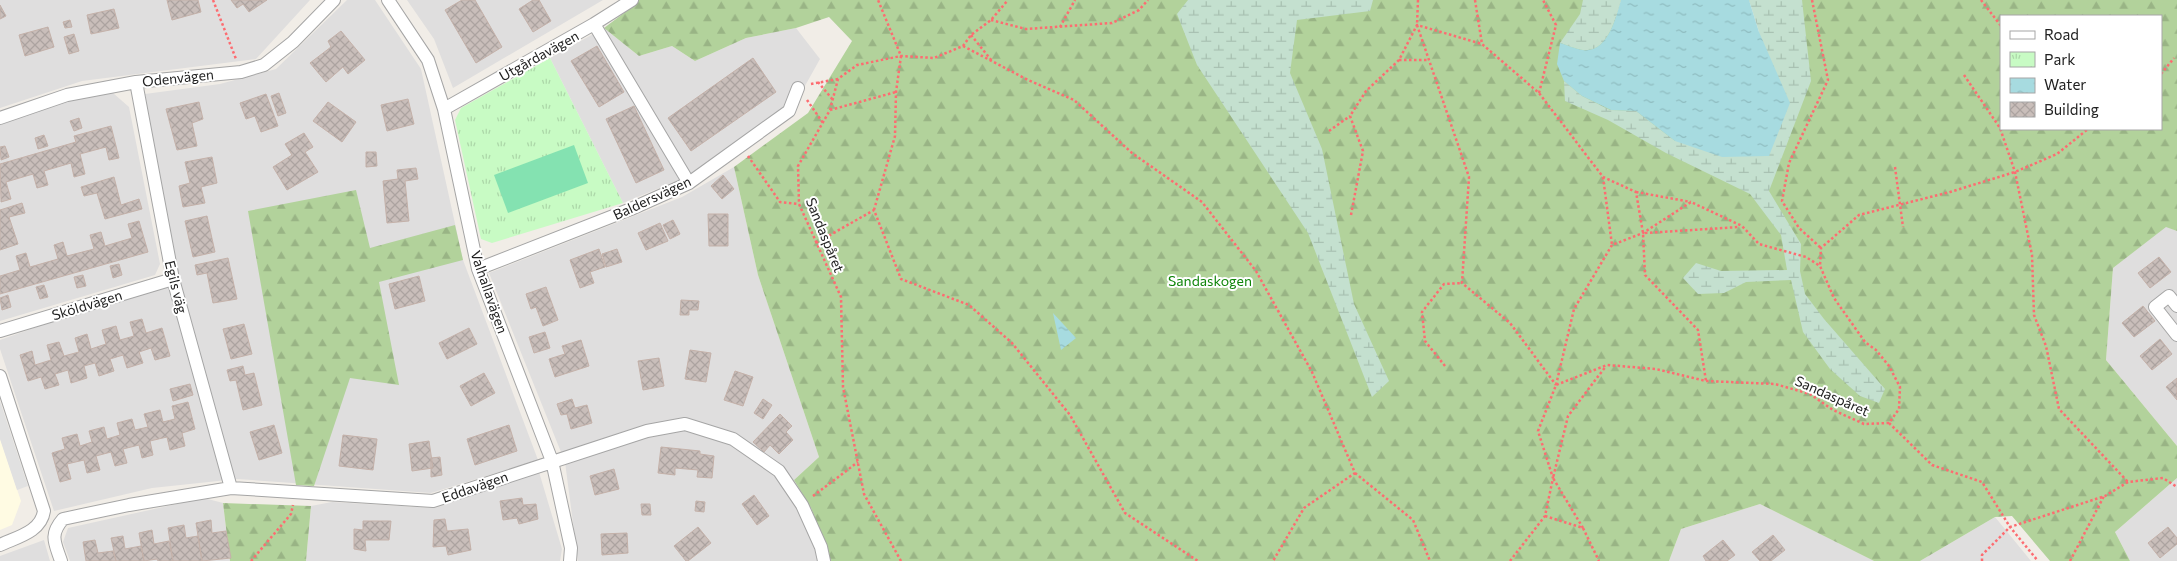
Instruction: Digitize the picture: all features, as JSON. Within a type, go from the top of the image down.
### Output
[{"type":"street","name":"Odenvägen","points":[[0,118],[67,95],[136,82],[241,72],[264,65],[293,42],[334,0]]},
{"type":"street","name":"Valhallavägen","points":[[388,0],[428,60],[444,110],[478,269],[552,461],[571,548],[570,561]]},
{"type":"street","name":"Utgårdavägen","points":[[444,110],[594,24],[632,0]]},
{"type":"street","points":[[594,24],[690,183]]},
{"type":"street","name":"Egils väg","points":[[136,82],[173,279],[231,488]]},
{"type":"street","name":"Baldersvägen","points":[[478,269],[631,209],[690,183],[789,112],[798,88]]},
{"type":"street","name":"Sköldvägen","points":[[0,331],[173,279]]},
{"type":"street","points":[[2177,306],[2169,296],[2155,307],[2177,335]]},
{"type":"street","points":[[0,376],[44,511],[43,521],[35,529],[0,545]]},
{"type":"street","name":"Eddavägen","points":[[61,561],[53,536],[56,527],[63,519],[129,505],[231,488],[433,500],[647,432],[685,424],[733,439],[779,471],[802,505],[821,547],[824,561]]},
{"type":"path","points":[[212,0],[241,72]]},
{"type":"path","points":[[878,0],[901,56],[896,92],[895,136],[874,210],[901,279],[969,305],[1012,343],[1070,415],[1125,513],[1198,561]]},
{"type":"path","points":[[823,123],[798,88],[838,79],[857,65],[901,56],[934,58],[963,46],[971,35],[991,20],[1008,0]]},
{"type":"path","points":[[1059,28],[1075,0]]},
{"type":"path","points":[[991,20],[1026,30],[1112,23],[1139,10],[1148,0]]},
{"type":"path","points":[[1418,0],[1417,25],[1469,177],[1462,283]]},
{"type":"path","points":[[1475,0],[1482,44]]},
{"type":"path","points":[[1539,93],[1556,25],[1543,0]]},
{"type":"path","points":[[1812,0],[1828,80],[1789,163],[1782,201],[1799,228],[1821,248]]},
{"type":"path","points":[[1981,0],[2000,25]]},
{"type":"path","points":[[1417,25],[1482,44],[1539,93],[1603,177],[1636,192],[1691,202],[1742,226],[1759,244],[1806,257],[1820,266]]},
{"type":"path","points":[[1330,131],[1350,116],[1366,90],[1399,60],[1417,25]]},
{"type":"path","points":[[971,35],[995,64]]},
{"type":"path","points":[[963,46],[995,64],[1074,100],[1132,153],[1202,202],[1256,270],[1312,372],[1355,473],[1413,520],[1430,561]]},
{"type":"path","points":[[2162,73],[2174,58]]},
{"type":"path","points":[[1399,60],[1429,60]]},
{"type":"path","points":[[1964,75],[2000,128]]},
{"type":"path","name":"Sandaspåret","points":[[838,79],[830,110],[798,166],[799,204],[841,297],[842,387],[864,494],[901,561]]},
{"type":"path","points":[[818,82],[833,100]]},
{"type":"path","points":[[830,110],[896,92]]},
{"type":"path","points":[[1350,116],[1363,151],[1351,215]]},
{"type":"path","points":[[2001,130],[2015,172],[2032,255],[2034,314],[2046,346],[2059,409],[2128,482]]},
{"type":"path","points":[[2038,561],[2010,527],[1982,482],[1932,465],[1889,423],[1899,409],[1900,387],[1889,366],[1876,350],[1865,342],[1834,298],[1820,266],[1821,248],[1858,215],[2015,172],[2057,154],[2087,130]]},
{"type":"path","points":[[741,147],[780,202],[799,204]]},
{"type":"path","points":[[1895,168],[1903,227]]},
{"type":"path","points":[[1603,177],[1612,245]]},
{"type":"path","points":[[1636,192],[1643,233],[1645,275],[1698,330],[1706,380]]},
{"type":"path","points":[[1598,561],[1583,528],[1553,478],[1538,432],[1556,385],[1574,309],[1612,245],[1643,233],[1691,202]]},
{"type":"path","points":[[816,243],[874,210]]},
{"type":"path","points":[[1643,233],[1742,226]]},
{"type":"path","points":[[1445,366],[1425,342],[1422,312],[1444,284],[1462,283],[1510,323],[1556,385]]},
{"type":"path","points":[[1510,561],[1545,516],[1568,416],[1607,365]]},
{"type":"path","name":"Sandaspåret","points":[[1556,385],[1607,365],[1656,369],[1706,380],[1775,384],[1810,394],[1833,410],[1864,424],[1889,423]]},
{"type":"path","points":[[802,505],[858,462]]},
{"type":"path","points":[[1273,561],[1304,508],[1355,473]]},
{"type":"path","points":[[1982,561],[1982,555],[2010,527],[2104,496],[2128,482],[2163,478],[2177,487]]},
{"type":"path","points":[[251,561],[291,514],[296,492]]},
{"type":"path","points":[[2070,561],[2104,496]]},
{"type":"path","points":[[1545,516],[1583,528]]},
{"type":"shaded area","points":[[0,0],[310,0],[256,59],[82,81],[0,108]]},
{"type":"shaded area","points":[[347,0],[375,0],[421,69],[463,260],[538,460],[431,493],[237,479],[152,488],[54,511],[0,349],[0,340],[177,277],[145,94],[220,84],[276,69]]},
{"type":"shaded area","points":[[407,0],[603,0],[453,88],[434,39]]},
{"type":"shaded area","points":[[604,28],[639,56],[672,46],[695,61],[746,38],[796,28],[820,59],[796,102],[691,175],[623,203],[550,58]]},
{"type":"shaded area","points":[[113,93],[129,107],[160,264],[155,275],[0,321],[0,125],[67,100]]},
{"type":"shaded area","points":[[734,167],[758,275],[819,457],[794,480],[811,508],[831,561],[578,561],[565,462],[489,273],[682,197]]},
{"type":"shaded area","points":[[2166,226],[2177,231],[2177,446],[2106,360],[2113,268]]},
{"type":"shaded area","points":[[0,401],[28,486],[17,490],[0,439]]},
{"type":"shaded area","points":[[0,439],[21,501],[12,525],[0,530]]},
{"type":"shaded area","points":[[539,472],[562,549],[560,561],[306,561],[311,506],[332,502],[435,508]]},
{"type":"shaded area","points":[[2177,478],[2177,561],[2130,561],[2115,532]]},
{"type":"shaded area","points":[[204,498],[223,503],[230,561],[70,561],[63,542],[68,528]]},
{"type":"shaded area","points":[[1760,504],[1874,561],[1669,561],[1681,529]]},
{"type":"shaded area","points":[[1995,517],[2031,561],[1920,561]]},
{"type":"shaded area","points":[[44,540],[50,561],[0,561],[0,556]]},
{"type":"green space","name":"Sandaskogen","points":[[638,0],[1621,0],[1613,28],[1790,104],[1749,0],[2177,0],[2177,231],[2166,227],[2113,268],[2106,360],[2177,446],[2177,478],[2115,532],[2130,561],[2050,561],[2012,516],[1995,517],[1920,561],[1874,561],[1760,504],[1681,529],[1669,561],[831,561],[811,508],[794,480],[819,457],[758,275],[734,167],[808,113],[852,41],[829,17],[796,28],[746,38],[695,61],[672,46],[639,56],[604,28],[636,4]]},
{"type":"green space","points":[[1188,0],[1373,0],[1370,11],[1297,20],[1290,73],[1322,149],[1354,304],[1389,381],[1372,397],[1308,233],[1197,65],[1177,14]]},
{"type":"green space","points":[[1583,0],[1621,0],[1610,32],[1605,40],[1599,46],[1583,50],[1560,43],[1580,14]]},
{"type":"green space","points":[[1749,0],[1802,0],[1811,81],[1769,191],[1801,244],[1800,271],[1805,294],[1824,319],[1885,389],[1879,403],[1860,396],[1830,369],[1803,332],[1791,280],[1746,282],[1724,293],[1698,294],[1683,278],[1696,263],[1721,271],[1787,270],[1781,235],[1750,194],[1666,153],[1608,120],[1565,101],[1564,81],[1582,96],[1610,110],[1636,111],[1675,141],[1759,32]]},
{"type":"green space","points":[[550,58],[623,203],[492,243],[481,239],[455,120],[461,108]]},
{"type":"green space","points":[[574,145],[588,183],[508,213],[494,175]]},
{"type":"green space","points":[[356,190],[370,248],[455,225],[463,260],[379,282],[399,385],[350,378],[314,486],[296,485],[248,211]]},
{"type":"green space","points":[[223,503],[311,506],[306,561],[230,561]]},
{"type":"water","points":[[1621,0],[1749,0],[1759,32],[1790,103],[1769,156],[1722,157],[1675,141],[1636,111],[1611,110],[1582,96],[1564,81],[1557,64],[1560,43],[1583,50],[1599,46],[1610,32]]},
{"type":"water","points":[[1053,313],[1076,338],[1061,350]]},
{"type":"building","points":[[167,0],[198,0],[201,12],[172,20]]},
{"type":"building","points":[[231,0],[267,0],[249,12],[243,4],[237,8]]},
{"type":"building","points":[[462,0],[475,0],[502,47],[476,63],[445,10]]},
{"type":"building","points":[[533,0],[539,0],[551,21],[533,32],[519,9]]},
{"type":"building","points":[[0,5],[6,16],[0,19]]},
{"type":"building","points":[[114,9],[119,28],[91,34],[87,15]]},
{"type":"building","points":[[70,20],[72,27],[65,28],[63,22]]},
{"type":"building","points":[[48,27],[54,47],[25,56],[19,35]]},
{"type":"building","points":[[341,31],[365,60],[348,74],[343,67],[326,82],[310,63],[331,47],[328,41]]},
{"type":"building","points":[[74,34],[79,51],[69,54],[64,37]]},
{"type":"building","points":[[597,46],[624,92],[599,107],[571,61]]},
{"type":"building","points":[[753,58],[776,92],[691,151],[668,118]]},
{"type":"building","points":[[279,93],[286,113],[278,116],[271,96]]},
{"type":"building","points":[[266,94],[278,126],[261,132],[255,116],[246,119],[240,103]]},
{"type":"building","points":[[408,99],[414,124],[387,131],[381,105]]},
{"type":"building","points":[[199,102],[203,119],[192,123],[197,146],[177,150],[166,109]]},
{"type":"building","points":[[328,102],[356,122],[342,142],[313,121]]},
{"type":"building","points":[[634,106],[664,170],[636,183],[606,119]]},
{"type":"building","points":[[79,118],[82,128],[74,131],[70,121]]},
{"type":"building","points":[[111,126],[119,158],[109,160],[106,147],[80,154],[85,174],[74,177],[71,163],[44,171],[48,185],[37,188],[33,174],[6,182],[11,199],[1,202],[0,164],[76,142],[74,136]]},
{"type":"building","points":[[304,133],[313,147],[305,152],[318,172],[287,190],[273,167],[292,155],[285,144]]},
{"type":"building","points":[[44,135],[48,146],[38,149],[35,138]]},
{"type":"building","points":[[5,146],[9,157],[1,160],[0,147]]},
{"type":"building","points":[[366,152],[376,152],[377,166],[366,167]]},
{"type":"building","points":[[212,157],[217,183],[201,187],[205,203],[183,207],[179,186],[190,183],[185,162]]},
{"type":"building","points":[[416,168],[418,179],[405,181],[409,221],[387,223],[383,181],[398,179],[397,170]]},
{"type":"building","points":[[723,175],[734,189],[722,199],[711,186]]},
{"type":"building","points":[[114,177],[121,205],[139,199],[142,209],[105,219],[97,193],[84,196],[81,187]]},
{"type":"building","points":[[22,203],[25,213],[9,217],[18,244],[0,250],[0,210]]},
{"type":"building","points":[[708,214],[728,214],[728,246],[709,246]]},
{"type":"building","points":[[207,216],[215,252],[193,257],[185,221]]},
{"type":"building","points":[[673,220],[680,234],[670,239],[663,225]]},
{"type":"building","points":[[139,221],[148,252],[0,294],[0,276],[20,270],[16,256],[26,253],[30,267],[58,259],[54,245],[63,242],[67,256],[94,249],[90,235],[101,232],[105,246],[132,238],[128,224]]},
{"type":"building","points":[[660,223],[668,241],[646,250],[638,233]]},
{"type":"building","points":[[599,249],[605,267],[590,272],[594,283],[580,288],[570,260]]},
{"type":"building","points":[[617,249],[622,262],[606,267],[602,254]]},
{"type":"building","points":[[2159,257],[2171,272],[2150,288],[2138,273]]},
{"type":"building","points":[[228,258],[237,299],[213,303],[207,273],[197,275],[195,265]]},
{"type":"building","points":[[119,264],[122,275],[113,278],[110,266]]},
{"type":"building","points":[[83,275],[86,286],[77,288],[74,277]]},
{"type":"building","points":[[419,276],[425,301],[395,309],[389,284]]},
{"type":"building","points":[[44,285],[48,297],[40,299],[36,287]]},
{"type":"building","points":[[546,287],[558,320],[543,326],[536,307],[531,309],[526,294]]},
{"type":"building","points":[[8,295],[11,307],[2,310],[0,298]]},
{"type":"building","points":[[681,300],[699,301],[698,310],[689,310],[689,315],[680,315]]},
{"type":"building","points":[[2143,306],[2155,321],[2134,337],[2122,323]]},
{"type":"building","points":[[142,319],[146,333],[162,328],[170,356],[155,360],[151,348],[139,352],[143,363],[127,368],[123,355],[110,359],[114,371],[99,376],[95,363],[84,366],[87,378],[71,383],[68,370],[55,374],[59,385],[45,389],[41,377],[28,381],[20,355],[32,351],[35,365],[51,360],[47,345],[59,342],[64,356],[79,352],[75,338],[87,334],[91,349],[106,344],[102,330],[116,326],[120,340],[134,336],[130,322]]},
{"type":"building","points":[[244,324],[252,354],[231,359],[223,329]]},
{"type":"building","points":[[469,328],[477,344],[447,359],[439,343]]},
{"type":"building","points":[[545,332],[550,348],[534,353],[529,337]]},
{"type":"building","points":[[2160,339],[2172,354],[2152,370],[2140,356]]},
{"type":"building","points":[[581,340],[589,366],[555,377],[549,359],[565,354],[562,346]]},
{"type":"building","points":[[690,350],[711,353],[706,382],[685,379]]},
{"type":"building","points":[[659,358],[664,386],[643,390],[638,361]]},
{"type":"building","points":[[243,366],[245,375],[254,373],[262,405],[243,410],[236,380],[230,381],[227,370]]},
{"type":"building","points":[[735,371],[753,377],[743,406],[724,400]]},
{"type":"building","points":[[484,373],[495,393],[471,406],[460,386]]},
{"type":"building","points":[[2177,378],[2177,400],[2166,387]]},
{"type":"building","points":[[190,384],[193,395],[173,401],[170,389]]},
{"type":"building","points":[[572,399],[575,408],[587,405],[592,423],[571,429],[567,414],[561,415],[557,404]]},
{"type":"building","points":[[763,399],[772,405],[763,419],[754,413]]},
{"type":"building","points":[[188,402],[195,429],[182,433],[185,446],[170,450],[167,437],[150,441],[153,455],[142,458],[139,445],[123,449],[127,463],[115,466],[111,452],[96,456],[100,470],[87,473],[84,460],[67,464],[71,479],[60,482],[52,453],[65,449],[62,438],[77,434],[80,446],[92,442],[89,431],[104,427],[107,439],[120,435],[117,423],[132,419],[135,430],[148,427],[144,414],[160,410],[163,422],[175,419],[172,406]]},
{"type":"building","points":[[780,414],[792,426],[786,432],[793,440],[779,454],[770,445],[764,452],[753,442]]},
{"type":"building","points":[[274,425],[282,453],[259,460],[250,432]]},
{"type":"building","points":[[509,425],[517,451],[475,465],[467,439]]},
{"type":"building","points":[[343,435],[377,439],[373,470],[339,466]]},
{"type":"building","points":[[429,441],[433,468],[412,471],[409,444]]},
{"type":"building","points":[[661,447],[700,451],[700,454],[714,456],[712,478],[697,477],[698,470],[675,468],[675,475],[658,473]]},
{"type":"building","points":[[440,457],[442,475],[431,477],[431,458]]},
{"type":"building","points":[[614,469],[619,489],[595,495],[590,476]]},
{"type":"building","points":[[754,495],[769,516],[757,525],[742,504]]},
{"type":"building","points":[[522,498],[523,505],[536,504],[538,519],[519,524],[517,518],[503,520],[500,501]]},
{"type":"building","points":[[696,501],[705,502],[704,512],[695,511]]},
{"type":"building","points":[[641,504],[650,504],[651,515],[642,515]]},
{"type":"building","points":[[445,519],[447,531],[468,529],[471,550],[448,555],[446,546],[433,547],[434,520]]},
{"type":"building","points":[[211,520],[212,533],[226,531],[231,558],[202,561],[196,523]]},
{"type":"building","points":[[363,521],[391,521],[389,540],[365,540],[366,551],[354,549],[354,529],[363,530]]},
{"type":"building","points":[[184,525],[186,538],[198,536],[202,561],[173,561],[168,528]]},
{"type":"building","points":[[698,527],[711,543],[686,561],[674,546]]},
{"type":"building","points":[[2168,527],[2177,538],[2177,544],[2160,558],[2148,543]]},
{"type":"building","points":[[152,530],[154,544],[169,541],[173,561],[158,561],[157,559],[144,561],[139,533]]},
{"type":"building","points":[[627,533],[628,553],[602,555],[601,534]]},
{"type":"building","points":[[1773,535],[1785,550],[1771,561],[1760,561],[1752,552]]},
{"type":"building","points":[[123,536],[125,549],[141,546],[144,561],[116,561],[111,538]]},
{"type":"building","points":[[95,540],[98,553],[113,551],[116,561],[86,561],[83,542]]},
{"type":"building","points":[[1723,540],[1735,555],[1727,561],[1706,561],[1703,556]]}]
